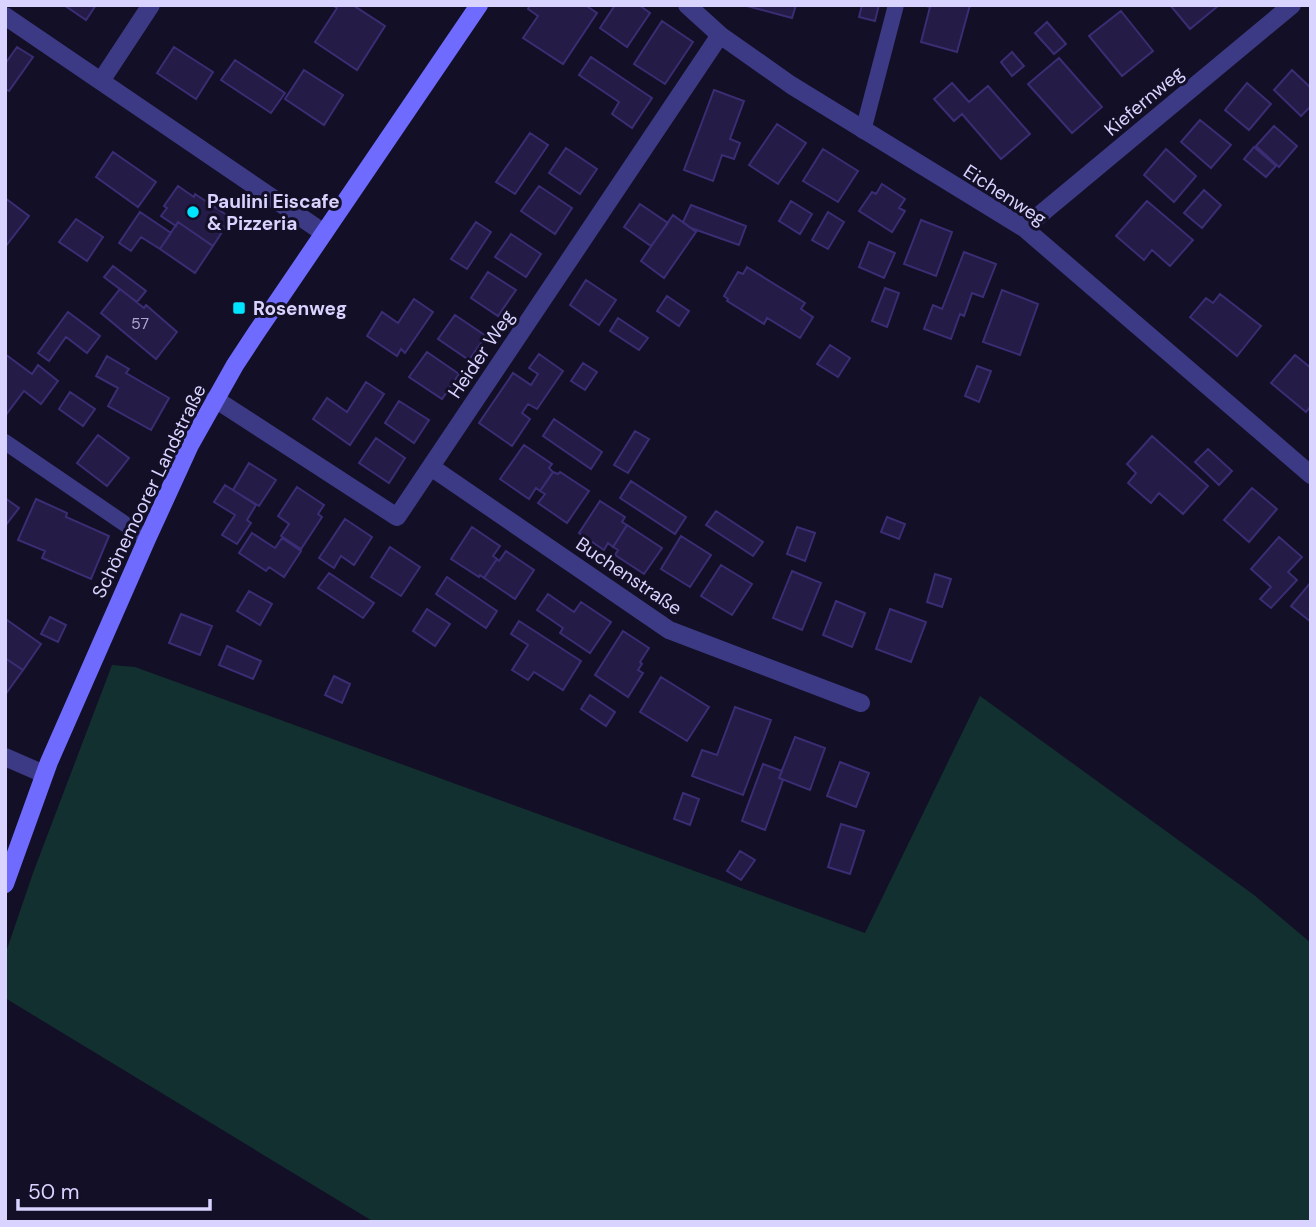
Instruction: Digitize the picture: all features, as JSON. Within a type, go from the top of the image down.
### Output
[{"type":"street","points":[[101,81],[152,5]]},
{"type":"street","name":"Schönemoorer Landstraße","points":[[5,884],[44,774],[190,445],[256,333],[479,5]]},
{"type":"street","name":"Eichenweg","points":[[687,5],[720,35],[791,85],[1024,228],[1311,475]]},
{"type":"street","name":"Kiefernweg","points":[[1024,228],[1292,5]]},
{"type":"street","points":[[5,16],[324,233]]},
{"type":"street","name":"Heider Weg","points":[[215,399],[397,517],[720,35]]},
{"type":"street","name":"Buchenstraße","points":[[431,467],[669,630],[861,703]]},
{"type":"street","points":[[5,757],[44,774]]},
{"type":"lane","points":[[863,131],[896,5]]},
{"type":"lane","points":[[5,442],[147,539]]},
{"type":"green space","points":[[112,665],[135,667],[865,933],[980,696],[1254,895],[1311,943],[1311,1222],[374,1222],[5,998],[5,955],[33,873]]},
{"type":"building","points":[[64,5],[96,5],[86,20]]},
{"type":"building","points":[[332,5],[358,5],[356,7],[385,26],[357,70],[315,42],[337,8]]},
{"type":"building","points":[[530,5],[585,5],[597,13],[563,64],[523,38],[538,16],[528,9]]},
{"type":"building","points":[[615,5],[639,5],[650,13],[627,47],[600,28]]},
{"type":"building","points":[[743,5],[796,5],[792,18]]},
{"type":"building","points":[[862,5],[879,5],[875,21],[859,17]]},
{"type":"building","points":[[922,5],[970,5],[957,52],[921,42],[930,7]]},
{"type":"building","points":[[1170,5],[1217,5],[1218,6],[1190,29]]},
{"type":"building","points":[[1121,11],[1153,51],[1122,76],[1089,36]]},
{"type":"building","points":[[662,21],[693,42],[665,84],[634,64]]},
{"type":"building","points":[[1047,22],[1066,44],[1054,54],[1035,33]]},
{"type":"building","points":[[17,47],[33,57],[9,91],[5,89],[5,64]]},
{"type":"building","points":[[174,47],[213,72],[196,99],[157,73]]},
{"type":"building","points":[[1012,52],[1024,66],[1012,76],[1001,62]]},
{"type":"building","points":[[591,57],[652,98],[632,128],[612,114],[619,102],[579,75]]},
{"type":"building","points":[[1059,58],[1102,107],[1072,133],[1028,84]]},
{"type":"building","points":[[235,60],[285,93],[271,113],[221,80]]},
{"type":"building","points":[[304,70],[343,95],[324,125],[285,99]]},
{"type":"building","points":[[1292,70],[1311,88],[1311,106],[1301,116],[1274,90]]},
{"type":"building","points":[[952,83],[969,102],[988,86],[1030,134],[1001,159],[962,114],[954,121],[934,99]]},
{"type":"building","points":[[1247,83],[1271,104],[1249,130],[1225,110]]},
{"type":"building","points":[[714,90],[744,101],[730,139],[740,143],[734,159],[722,155],[713,181],[684,170]]},
{"type":"building","points":[[1200,120],[1231,145],[1211,168],[1181,142]]},
{"type":"building","points":[[777,124],[806,143],[778,184],[749,165]]},
{"type":"building","points":[[1274,126],[1297,146],[1279,167],[1256,146]]},
{"type":"building","points":[[530,133],[548,145],[515,194],[496,182]]},
{"type":"building","points":[[1254,147],[1276,166],[1266,177],[1244,159]]},
{"type":"building","points":[[566,148],[597,169],[580,194],[549,173]]},
{"type":"building","points":[[823,149],[858,171],[838,202],[803,181]]},
{"type":"building","points":[[1166,149],[1196,176],[1174,202],[1144,175]]},
{"type":"building","points":[[113,152],[156,182],[138,207],[96,177]]},
{"type":"building","points":[[882,184],[905,199],[899,208],[905,211],[892,232],[859,211],[872,192],[876,194]]},
{"type":"building","name":"Paulini Eiscafe & Pizzeria","points":[[178,186],[231,218],[213,246],[178,222],[176,226],[161,216],[167,208],[164,206]]},
{"type":"building","points":[[539,186],[572,208],[555,234],[521,211]]},
{"type":"building","points":[[1204,190],[1221,205],[1202,228],[1184,213]]},
{"type":"building","points":[[5,198],[29,216],[5,247]]},
{"type":"building","points":[[791,201],[812,214],[800,234],[779,221]]},
{"type":"building","points":[[1147,201],[1193,240],[1170,266],[1152,250],[1144,260],[1116,236]]},
{"type":"building","points":[[640,204],[668,223],[651,246],[624,227]]},
{"type":"building","points":[[691,205],[746,226],[739,245],[691,228],[683,222]]},
{"type":"building","points":[[140,212],[171,233],[160,249],[141,237],[131,251],[119,243]]},
{"type":"building","points":[[828,212],[844,222],[828,249],[812,240]]},
{"type":"building","points":[[673,215],[696,232],[664,278],[641,261]]},
{"type":"building","points":[[76,219],[103,237],[87,261],[59,242]]},
{"type":"building","points":[[921,220],[952,232],[936,276],[904,264]]},
{"type":"building","points":[[178,222],[213,246],[195,273],[160,249]]},
{"type":"building","points":[[476,222],[491,232],[467,269],[451,259]]},
{"type":"building","points":[[511,234],[541,254],[526,277],[495,257]]},
{"type":"building","points":[[869,242],[895,253],[884,278],[859,267]]},
{"type":"building","points":[[964,252],[996,264],[983,297],[972,293],[964,316],[960,314],[951,339],[924,329],[933,305],[942,309]]},
{"type":"building","points":[[113,266],[146,291],[137,302],[104,277]]},
{"type":"building","points":[[747,267],[805,303],[801,309],[813,317],[800,338],[767,318],[764,324],[727,301],[724,296],[738,272],[743,274]]},
{"type":"building","points":[[488,272],[516,290],[498,316],[471,298]]},
{"type":"building","points":[[586,280],[616,300],[599,325],[570,305]]},
{"type":"building","points":[[885,288],[899,293],[887,327],[872,321]]},
{"type":"building","points":[[120,289],[144,308],[146,305],[177,332],[156,359],[101,313]]},
{"type":"building","points":[[1002,290],[1038,304],[1020,355],[983,342]]},
{"type":"building","points":[[1220,294],[1261,326],[1237,356],[1190,317],[1206,298],[1213,303]]},
{"type":"building","points":[[667,296],[689,311],[679,326],[657,311]]},
{"type":"building","points":[[414,299],[433,312],[405,353],[401,349],[397,356],[367,336],[382,312],[398,323]]},
{"type":"building","points":[[68,312],[100,336],[87,353],[66,337],[49,361],[38,353]]},
{"type":"building","points":[[455,315],[486,336],[469,360],[438,339]]},
{"type":"building","points":[[618,318],[648,338],[639,350],[610,331]]},
{"type":"building","points":[[830,345],[850,358],[838,377],[817,364]]},
{"type":"building","points":[[427,352],[459,374],[442,399],[409,377]]},
{"type":"building","points":[[5,354],[32,374],[38,365],[58,381],[41,404],[24,391],[5,416]]},
{"type":"building","points":[[539,354],[563,371],[537,409],[528,404],[522,413],[530,419],[512,446],[479,423],[513,373],[531,385],[538,374],[529,368]]},
{"type":"building","points":[[1295,355],[1311,368],[1311,406],[1306,412],[1271,383]]},
{"type":"building","points":[[107,356],[129,369],[126,373],[169,398],[151,430],[108,406],[118,388],[96,376]]},
{"type":"building","points":[[583,363],[597,372],[585,390],[571,381]]},
{"type":"building","points":[[977,366],[991,371],[979,402],[965,396]]},
{"type":"building","points":[[366,382],[384,394],[350,445],[313,419],[327,398],[347,412]]},
{"type":"building","points":[[70,392],[95,409],[83,426],[59,409]]},
{"type":"building","points":[[399,401],[429,420],[414,443],[385,423]]},
{"type":"building","points":[[554,419],[602,452],[591,469],[543,436]]},
{"type":"building","points":[[635,431],[649,439],[628,473],[614,465]]},
{"type":"building","points":[[98,435],[129,458],[107,486],[77,463]]},
{"type":"building","points":[[1152,436],[1208,486],[1183,514],[1159,493],[1151,503],[1128,483],[1136,473],[1127,464]]},
{"type":"building","points":[[376,438],[405,458],[389,483],[359,463]]},
{"type":"building","points":[[524,445],[552,464],[549,468],[553,472],[540,491],[536,488],[529,499],[500,479]]},
{"type":"building","points":[[1208,449],[1232,471],[1219,485],[1195,462]]},
{"type":"building","points":[[249,463],[276,480],[259,506],[233,490]]},
{"type":"building","points":[[553,472],[560,472],[589,491],[567,523],[538,503],[545,494],[540,491]]},
{"type":"building","points":[[631,481],[686,517],[675,534],[620,498]]},
{"type":"building","points":[[225,485],[256,505],[247,520],[251,523],[237,544],[222,535],[235,515],[214,502]]},
{"type":"building","points":[[297,487],[324,505],[318,514],[322,517],[301,549],[281,536],[289,524],[278,516]]},
{"type":"building","points":[[1252,488],[1277,509],[1249,542],[1224,520]]},
{"type":"building","points":[[5,498],[19,508],[5,526]]},
{"type":"building","points":[[36,499],[67,513],[66,517],[109,536],[91,579],[42,558],[45,551],[18,540]]},
{"type":"building","points":[[600,501],[625,517],[622,522],[627,525],[613,547],[608,543],[604,550],[579,533]]},
{"type":"building","points":[[716,511],[763,542],[753,556],[706,525]]},
{"type":"building","points":[[887,517],[905,524],[899,539],[881,532]]},
{"type":"building","points":[[345,519],[372,537],[354,565],[341,556],[334,568],[319,558]]},
{"type":"building","points":[[627,525],[662,548],[644,574],[615,555],[618,550],[613,547]]},
{"type":"building","points":[[472,527],[500,546],[493,556],[497,559],[484,578],[451,559]]},
{"type":"building","points":[[797,527],[815,533],[805,561],[787,554]]},
{"type":"building","points":[[252,533],[275,548],[282,538],[301,551],[284,577],[269,567],[266,571],[239,553]]},
{"type":"building","points":[[681,536],[711,555],[690,587],[661,569]]},
{"type":"building","points":[[1279,537],[1302,557],[1288,572],[1297,580],[1271,608],[1260,599],[1271,587],[1251,569]]},
{"type":"building","points":[[390,547],[420,567],[401,596],[371,577]]},
{"type":"building","points":[[506,551],[534,570],[515,599],[484,578]]},
{"type":"building","points":[[721,565],[752,584],[732,615],[701,596]]},
{"type":"building","points":[[792,571],[821,583],[802,630],[773,618]]},
{"type":"building","points":[[329,573],[374,603],[363,618],[318,588]]},
{"type":"building","points":[[935,574],[951,579],[942,607],[927,602]]},
{"type":"building","points":[[447,577],[497,611],[486,628],[436,594]]},
{"type":"building","points":[[1311,582],[1311,622],[1291,606]]},
{"type":"building","points":[[249,591],[272,604],[260,625],[237,611]]},
{"type":"building","points":[[548,594],[574,612],[581,602],[611,622],[590,653],[560,633],[563,628],[537,610]]},
{"type":"building","points":[[836,601],[865,613],[852,647],[823,635]]},
{"type":"building","points":[[427,609],[450,624],[435,646],[413,631]]},
{"type":"building","points":[[890,609],[926,622],[911,662],[876,649]]},
{"type":"building","points":[[181,614],[212,626],[200,655],[169,643]]},
{"type":"building","points":[[50,617],[66,625],[58,642],[41,634]]},
{"type":"building","points":[[7,620],[41,644],[23,670],[5,658]]},
{"type":"building","points":[[519,621],[581,661],[563,690],[534,672],[528,680],[512,670],[528,645],[511,634]]},
{"type":"building","points":[[623,631],[649,648],[638,670],[643,673],[628,697],[595,675]]},
{"type":"building","points":[[227,646],[261,661],[253,679],[219,665]]},
{"type":"building","points":[[5,658],[23,670],[5,695]]},
{"type":"building","points":[[334,676],[350,684],[342,703],[325,695]]},
{"type":"building","points":[[661,677],[709,707],[687,741],[640,712]]},
{"type":"building","points":[[590,695],[615,712],[606,726],[581,709]]},
{"type":"building","points":[[735,707],[771,720],[743,795],[692,776],[702,750],[717,755]]},
{"type":"building","points":[[795,737],[825,748],[810,790],[779,778]]},
{"type":"building","points":[[840,762],[869,773],[856,807],[827,796]]},
{"type":"building","points":[[763,764],[782,771],[779,778],[783,780],[765,830],[742,821]]},
{"type":"building","points":[[683,793],[699,799],[690,825],[674,819]]},
{"type":"building","points":[[841,824],[864,831],[850,874],[828,867]]},
{"type":"building","points":[[740,851],[755,860],[741,880],[727,871]]},
{"type":"place","name":"Paulini Eiscafe & Pizzeria","points":[[193,212]]},
{"type":"place","name":"Rosenweg","points":[[239,308]]}]
